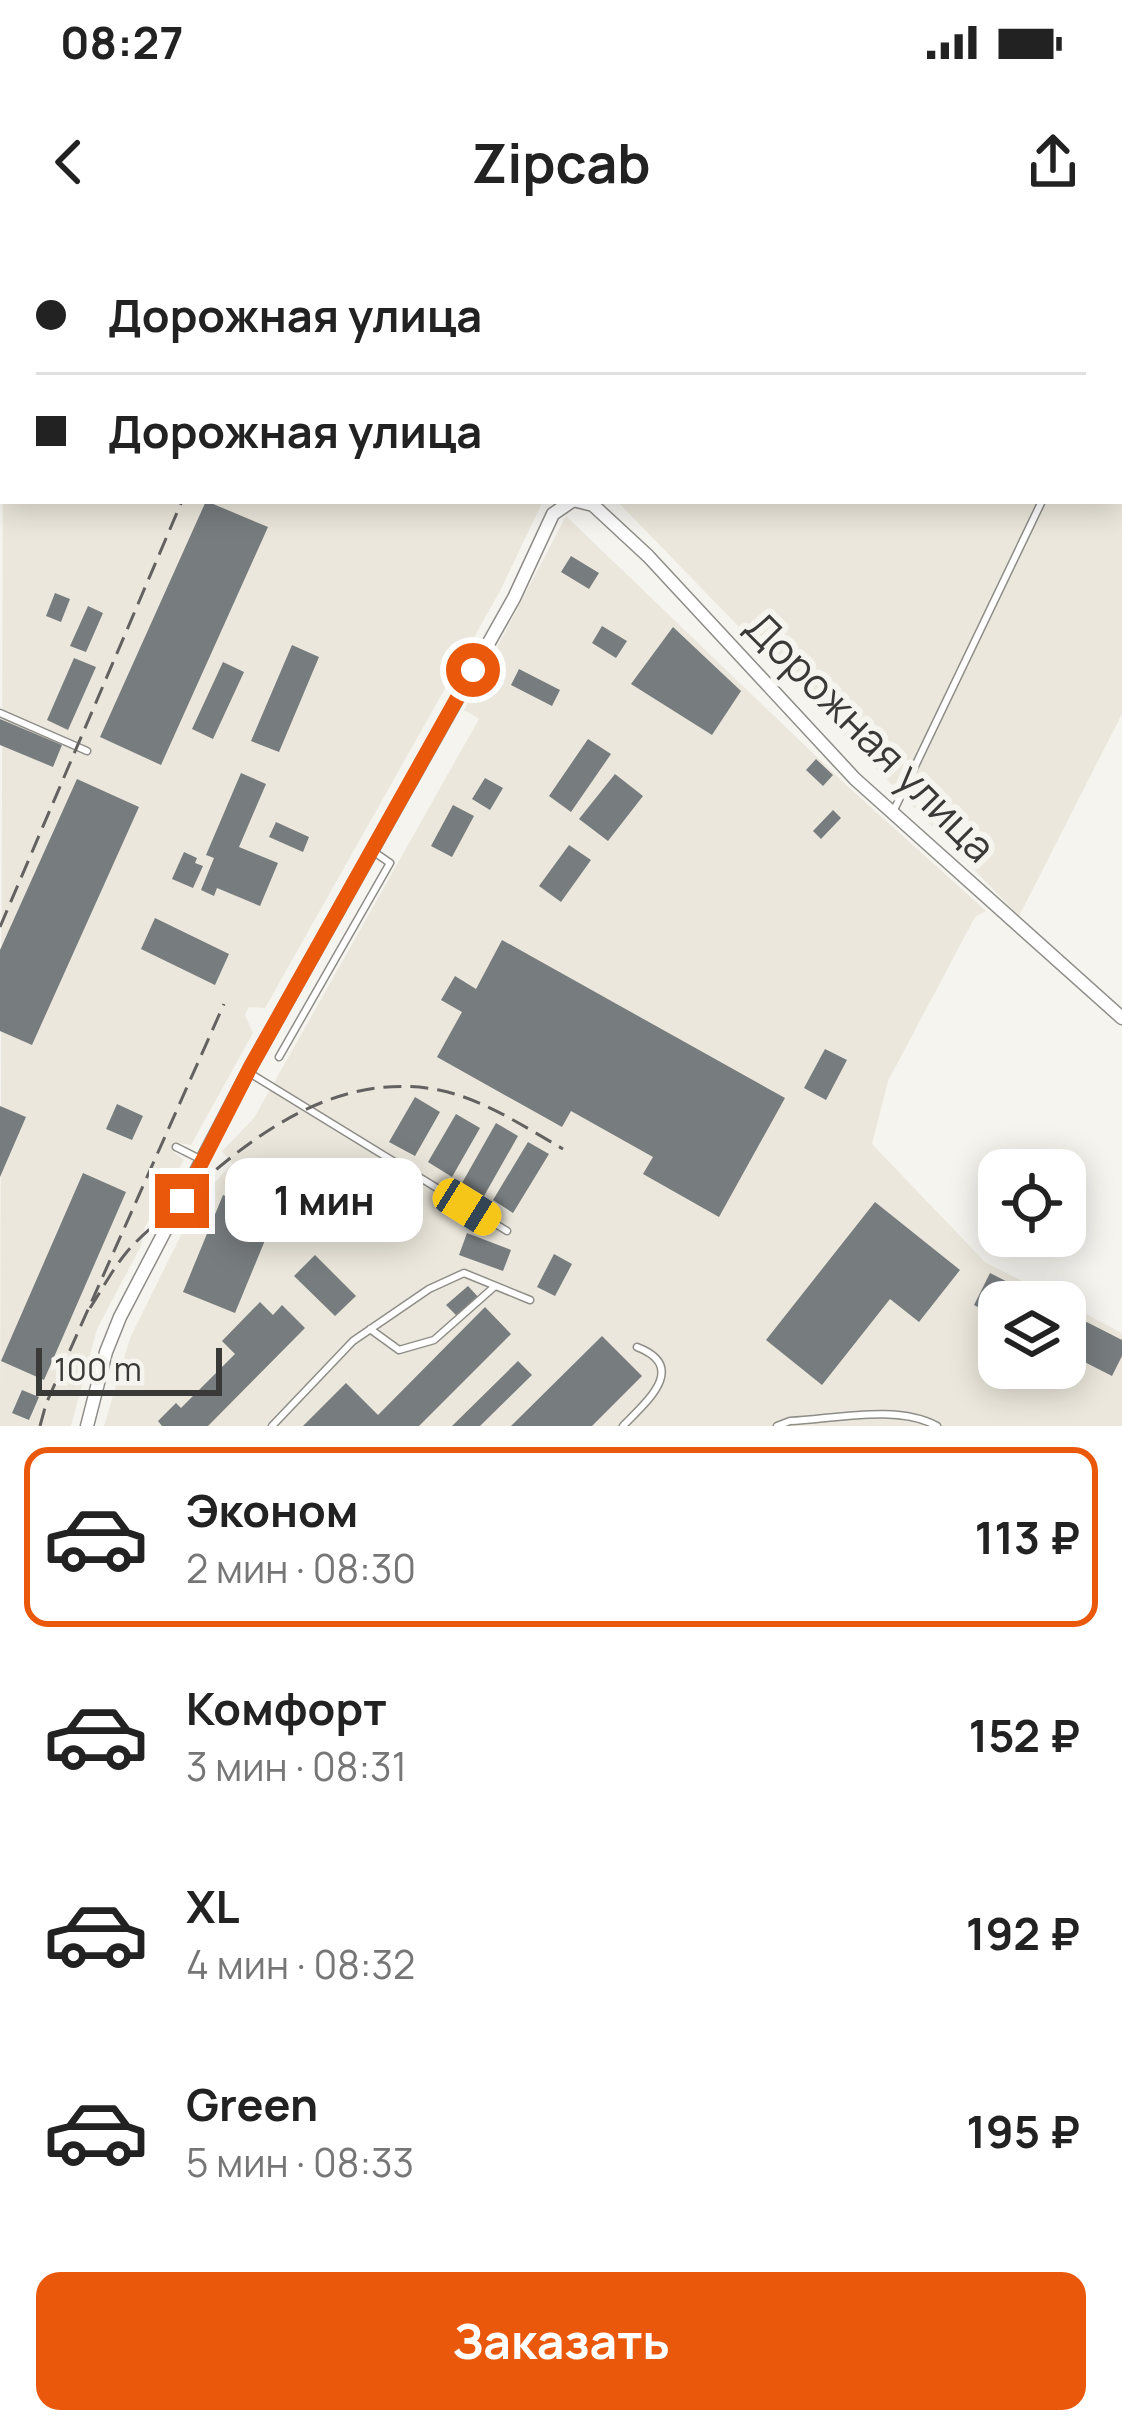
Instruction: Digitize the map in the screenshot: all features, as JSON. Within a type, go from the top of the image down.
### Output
[{"type":"street","name":"Дорожная улица","points":[[86,1426],[120,1317],[248,1072],[514,598],[553,514],[569,504]]},
{"type":"street","name":"Дорожная улица","points":[[588,504],[648,556],[855,779],[1122,1018]]},
{"type":"lane","points":[[893,813],[1041,504]]},
{"type":"lane","points":[[0,713],[87,751]]},
{"type":"lane","points":[[279,1057],[390,862],[371,850]]},
{"type":"lane","points":[[248,1072],[507,1231]]},
{"type":"lane","points":[[176,1148],[202,1160]]},
{"type":"lane","points":[[272,1426],[352,1341],[429,1289],[464,1273],[530,1300]]},
{"type":"lane","points":[[370,1329],[399,1350],[434,1340],[495,1286]]},
{"type":"lane","points":[[622,1426],[651,1397],[660,1379],[662,1365],[657,1356],[637,1347]]},
{"type":"lane","points":[[777,1426],[790,1421],[868,1417],[914,1418],[938,1426]]},
{"type":"lane","points":[[863,1426],[868,1417]]},
{"type":"shaded area","points":[[3,504],[542,504],[500,591],[265,1008],[249,1007],[245,1015],[253,1033],[191,1145],[178,1143],[174,1152],[184,1160],[145,1227],[141,1246],[97,1329],[71,1426],[0,1426]]},
{"type":"shaded area","points":[[620,504],[1122,504],[1122,714],[1019,916]]},
{"type":"shaded area","points":[[566,516],[843,782],[986,911],[975,917],[888,1081],[872,1144],[978,1257],[1022,1281],[978,1281],[978,1389],[1086,1389],[1086,1314],[1122,1333],[1122,1426],[104,1426],[130,1338],[198,1201],[232,1164],[222,1151],[254,1118],[479,719],[464,710]]},
{"type":"building","points":[[205,504],[268,527],[161,765],[100,737]]},
{"type":"building","points":[[571,556],[599,573],[589,589],[561,572]]},
{"type":"building","points":[[55,593],[70,599],[61,622],[46,616]]},
{"type":"building","points":[[88,606],[103,613],[86,652],[70,646]]},
{"type":"building","points":[[602,626],[627,641],[616,658],[592,643]]},
{"type":"building","points":[[673,627],[741,691],[712,735],[631,684]]},
{"type":"building","points":[[292,645],[319,657],[279,752],[251,741]]},
{"type":"building","points":[[74,658],[96,667],[68,730],[47,720]]},
{"type":"building","points":[[223,662],[244,672],[213,739],[192,729]]},
{"type":"building","points":[[519,669],[560,690],[552,706],[511,685]]},
{"type":"building","points":[[0,719],[62,745],[53,767],[0,745]]},
{"type":"building","points":[[588,739],[611,754],[571,812],[549,796]]},
{"type":"building","points":[[816,759],[833,775],[823,786],[806,770]]},
{"type":"building","points":[[241,773],[266,784],[239,847],[278,863],[260,906],[217,888],[214,896],[201,890],[214,858],[206,855]]},
{"type":"building","points":[[615,774],[643,796],[608,841],[579,819]]},
{"type":"building","points":[[485,778],[503,788],[490,810],[472,799]]},
{"type":"building","points":[[77,779],[139,807],[32,1045],[0,1031],[0,950]]},
{"type":"building","points":[[453,805],[474,816],[452,857],[431,846]]},
{"type":"building","points":[[833,810],[841,818],[821,839],[813,831]]},
{"type":"building","points":[[276,822],[309,837],[303,852],[269,837]]},
{"type":"building","points":[[569,845],[591,860],[561,902],[539,886]]},
{"type":"building","points":[[184,852],[203,866],[193,888],[172,879]]},
{"type":"building","points":[[155,918],[229,954],[215,985],[141,949]]},
{"type":"building","points":[[502,940],[785,1098],[719,1217],[643,1174],[653,1157],[571,1111],[562,1127],[437,1057],[462,1012],[441,1000],[455,976],[476,989]]},
{"type":"building","points":[[825,1049],[847,1060],[826,1100],[804,1088]]},
{"type":"building","points":[[415,1097],[440,1112],[415,1156],[389,1142]]},
{"type":"building","points":[[117,1104],[143,1116],[132,1140],[106,1129]]},
{"type":"building","points":[[0,1106],[26,1117],[0,1177]]},
{"type":"building","points":[[456,1114],[480,1128],[452,1177],[428,1162]]},
{"type":"building","points":[[496,1123],[518,1136],[484,1196],[462,1183]]},
{"type":"building","points":[[528,1142],[549,1154],[513,1213],[493,1200]]},
{"type":"building","points":[[83,1173],[126,1192],[44,1380],[1,1361]]},
{"type":"building","points":[[223,1195],[275,1216],[235,1313],[183,1292]]},
{"type":"building","points":[[875,1202],[960,1270],[919,1322],[890,1299],[822,1385],[766,1340]]},
{"type":"building","points":[[467,1233],[511,1250],[503,1271],[459,1255]]},
{"type":"building","points":[[554,1254],[572,1264],[555,1296],[537,1287]]},
{"type":"building","points":[[315,1255],[356,1296],[335,1316],[294,1276]]},
{"type":"building","points":[[468,1286],[479,1298],[458,1317],[446,1305]]},
{"type":"building","points":[[260,1302],[273,1315],[282,1305],[305,1328],[208,1426],[162,1426],[158,1421],[176,1403],[181,1408],[235,1354],[222,1341]]},
{"type":"building","points":[[485,1307],[511,1334],[419,1426],[303,1426],[346,1383],[378,1415]]},
{"type":"building","points":[[1086,1322],[1122,1340],[1122,1356],[1112,1376],[1086,1363]]},
{"type":"building","points":[[602,1336],[642,1376],[592,1426],[511,1426]]},
{"type":"building","points":[[518,1361],[532,1375],[480,1426],[452,1426]]},
{"type":"building","points":[[22,1390],[39,1397],[29,1420],[12,1413]]},
{"type":"railway","points":[[0,927],[181,504]]},
{"type":"railway","points":[[40,1426],[224,1004]]},
{"type":"railway","points":[[90,1308],[132,1246],[206,1178],[265,1133],[329,1100],[401,1086],[439,1090],[488,1107],[563,1149]]},
{"type":"route","points":[[182,1201],[251,1066],[473,670]]}]
